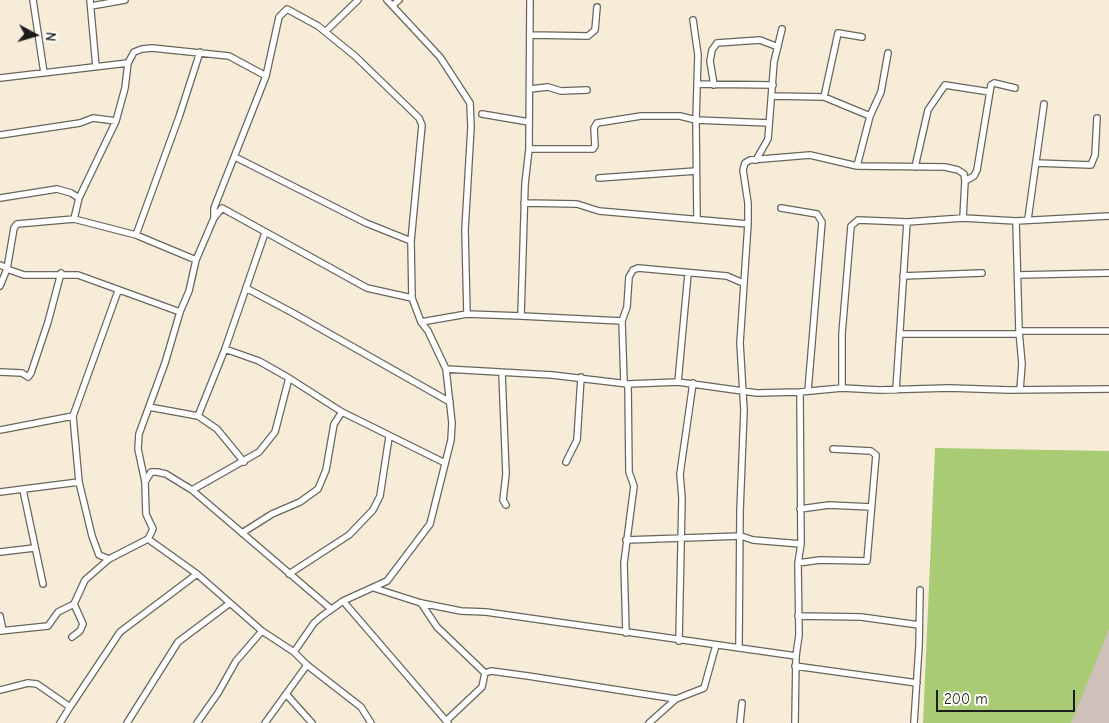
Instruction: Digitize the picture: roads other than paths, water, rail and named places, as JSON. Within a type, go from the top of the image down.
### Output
[{"type":"street","points":[[33,0],[44,73]]},
{"type":"street","points":[[96,66],[91,3],[125,0]]},
{"type":"street","points":[[326,31],[358,0]]},
{"type":"street","points":[[387,0],[440,57],[470,103],[471,127],[465,230],[467,314]]},
{"type":"street","points":[[393,5],[399,0]]},
{"type":"street","points":[[522,316],[524,203],[529,149],[530,0]]},
{"type":"street","points":[[530,35],[588,36],[595,30],[597,7]]},
{"type":"street","points":[[214,218],[214,208],[266,76],[279,17],[287,9],[326,31],[355,56],[419,118],[422,125],[411,241],[412,298],[421,322],[428,331],[446,369],[451,431],[445,463],[430,524],[398,568],[387,581],[343,601],[314,622],[294,652]]},
{"type":"street","points":[[692,20],[698,55],[696,120],[697,218]]},
{"type":"street","points":[[756,160],[768,140],[773,96],[774,62],[782,29]]},
{"type":"street","points":[[824,97],[838,33],[862,38]]},
{"type":"street","points":[[714,85],[710,61],[712,50],[717,43],[760,40],[778,47]]},
{"type":"street","points":[[74,219],[79,198],[116,121],[125,88],[128,63],[134,52],[142,49],[200,52],[229,56],[266,76]]},
{"type":"street","points":[[136,235],[179,118],[200,52]]},
{"type":"street","points":[[857,166],[870,116],[882,92],[888,53]]},
{"type":"street","points":[[0,78],[128,63]]},
{"type":"street","points":[[965,181],[974,176],[977,170],[991,86],[994,83],[1015,88]]},
{"type":"street","points":[[697,84],[773,85]]},
{"type":"street","points":[[915,167],[928,110],[944,85],[990,92]]},
{"type":"street","points":[[530,89],[548,87],[561,91],[586,90]]},
{"type":"street","points":[[773,96],[824,97],[870,116]]},
{"type":"street","points":[[1028,219],[1044,104]]},
{"type":"street","points":[[482,114],[529,122]]},
{"type":"street","points":[[529,149],[593,149],[596,146],[594,128],[596,123],[641,116],[680,116],[696,120],[769,123]]},
{"type":"street","points":[[0,135],[80,123],[93,118],[116,121]]},
{"type":"street","points":[[1036,163],[1091,165],[1095,155],[1097,118]]},
{"type":"street","points":[[739,647],[744,392],[741,382],[740,343],[748,224],[748,203],[743,170],[745,162],[810,155],[857,166],[944,167],[958,170],[964,174],[965,181],[963,218]]},
{"type":"street","points":[[235,157],[366,223],[411,241]]},
{"type":"street","points":[[598,178],[696,171]]},
{"type":"street","points":[[0,198],[57,189],[70,192],[79,198]]},
{"type":"street","points":[[524,203],[577,204],[599,212],[697,218],[748,224]]},
{"type":"street","points":[[0,616],[1,631],[48,626],[58,612],[74,604],[85,580],[109,559],[148,539],[153,529],[146,514],[146,482],[140,462],[138,440],[165,363],[180,312],[190,291],[196,260],[214,218],[222,208],[367,288],[412,298]]},
{"type":"street","points":[[781,208],[817,214],[822,222],[808,391]]},
{"type":"street","points":[[842,388],[842,334],[851,226],[858,220],[907,222],[963,218],[1016,221],[1109,216]]},
{"type":"street","points":[[0,286],[7,269],[14,228],[17,224],[74,219],[136,235],[196,260]]},
{"type":"street","points":[[1016,221],[1019,333],[1022,364],[1020,390]]},
{"type":"street","points":[[896,390],[907,222]]},
{"type":"street","points":[[198,416],[225,348],[265,233]]},
{"type":"street","points":[[0,265],[24,275],[61,273],[78,275],[118,292],[180,312]]},
{"type":"street","points":[[626,633],[624,563],[634,486],[629,472],[622,321],[627,307],[629,277],[633,270],[648,268],[688,274],[727,276],[743,282]]},
{"type":"street","points":[[0,372],[22,373],[28,377],[31,373],[48,322],[61,273]]},
{"type":"street","points":[[903,276],[982,273]]},
{"type":"street","points":[[1018,275],[1109,273]]},
{"type":"street","points":[[678,382],[688,274]]},
{"type":"street","points":[[246,288],[293,312],[450,402]]},
{"type":"street","points":[[109,559],[99,555],[96,550],[78,482],[73,416],[118,292]]},
{"type":"street","points":[[421,322],[467,314],[622,321]]},
{"type":"street","points":[[901,334],[1109,331]]},
{"type":"street","points":[[225,348],[258,361],[289,378],[342,412],[389,437],[445,463]]},
{"type":"street","points":[[446,369],[626,383],[693,383],[744,392],[800,392],[842,388],[896,390],[949,388],[1020,390],[1109,389]]},
{"type":"street","points":[[502,373],[506,474],[503,500],[506,506]]},
{"type":"street","points":[[192,490],[244,462],[265,448],[275,432],[289,378]]},
{"type":"street","points":[[566,462],[577,440],[581,378]]},
{"type":"street","points":[[679,641],[682,498],[680,474],[693,383]]},
{"type":"street","points":[[794,723],[798,563],[801,544],[800,392]]},
{"type":"street","points":[[149,406],[198,416],[217,430],[244,462]]},
{"type":"street","points":[[242,533],[272,514],[300,502],[318,489],[326,470],[334,424],[342,412]]},
{"type":"street","points":[[0,430],[73,416]]},
{"type":"street","points":[[289,574],[349,535],[373,510],[380,496],[389,437]]},
{"type":"street","points":[[798,563],[820,560],[867,561],[876,455],[870,451],[833,449]]},
{"type":"street","points":[[146,482],[151,472],[157,472],[166,474],[192,490],[331,609]]},
{"type":"street","points":[[0,492],[78,482]]},
{"type":"street","points":[[23,490],[43,584]]},
{"type":"street","points":[[800,509],[829,505],[871,507]]},
{"type":"street","points":[[626,540],[741,536],[753,540],[801,544]]},
{"type":"street","points":[[148,539],[197,574],[262,630],[294,652],[307,665],[361,707],[371,723]]},
{"type":"street","points":[[0,552],[34,548]]},
{"type":"street","points":[[60,723],[120,632],[197,574]]},
{"type":"street","points":[[374,588],[421,603],[461,611],[796,656]]},
{"type":"street","points":[[914,723],[920,590]]},
{"type":"street","points":[[343,601],[447,722],[482,687],[485,673]]},
{"type":"street","points":[[127,723],[178,642],[230,603]]},
{"type":"street","points":[[421,603],[437,627],[485,673]]},
{"type":"street","points":[[72,637],[80,631],[83,624],[74,604]]},
{"type":"street","points":[[798,616],[861,617],[919,625]]},
{"type":"street","points":[[197,723],[218,693],[236,661],[262,630]]},
{"type":"street","points":[[649,723],[676,699],[704,688],[716,645]]},
{"type":"street","points":[[265,723],[307,665]]},
{"type":"street","points":[[796,666],[917,683]]},
{"type":"street","points":[[485,673],[490,671],[528,676],[676,699]]},
{"type":"street","points":[[0,690],[33,683],[70,707]]},
{"type":"street","points":[[286,694],[312,723]]},
{"type":"street","points":[[740,723],[742,703]]}]
